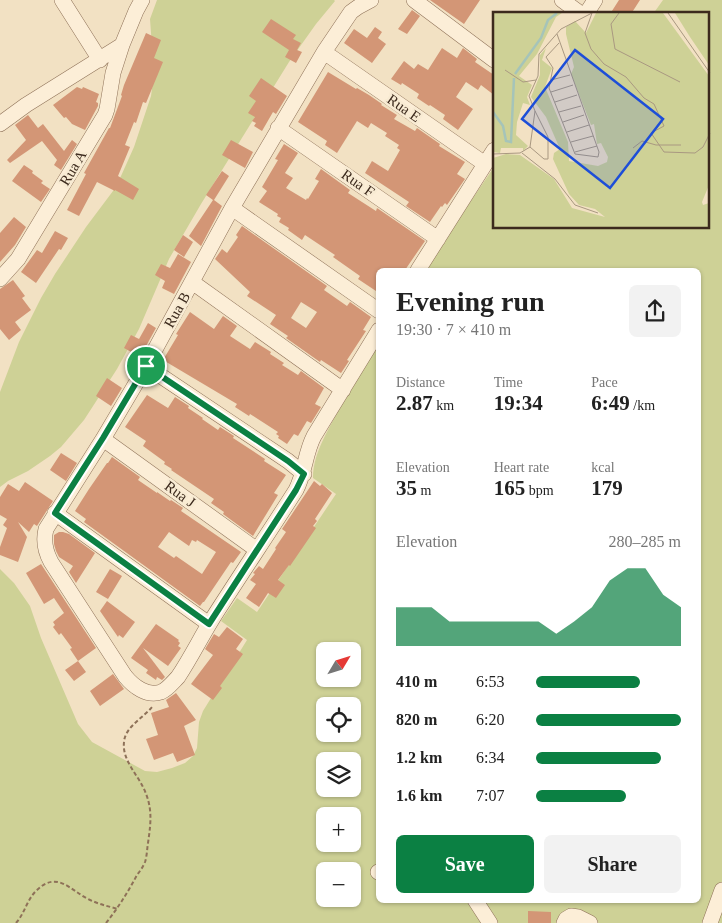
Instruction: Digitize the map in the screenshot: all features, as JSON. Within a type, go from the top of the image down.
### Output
[{"type":"street","points":[[62,0],[100,60]]},
{"type":"street","name":"Rua A","points":[[0,279],[18,259],[101,123],[107,109],[113,73],[122,45],[142,0]]},
{"type":"street","name":"Rua B","points":[[156,692],[138,689],[125,676],[50,562],[45,550],[46,529],[146,366],[232,208],[324,52],[351,12],[371,0]]},
{"type":"street","points":[[414,0],[493,59]]},
{"type":"street","points":[[562,0],[578,12]]},
{"type":"street","points":[[587,12],[595,0]]},
{"type":"street","points":[[0,124],[26,105],[122,45]]},
{"type":"street","name":"Rua E","points":[[324,52],[485,164]]},
{"type":"street","points":[[81,72],[90,72],[100,78],[106,85],[109,95]]},
{"type":"street","name":"Rua F","points":[[278,128],[438,239]]},
{"type":"street","points":[[419,268],[493,152]]},
{"type":"street","points":[[232,208],[376,309]]},
{"type":"street","points":[[192,282],[343,390]]},
{"type":"street","points":[[156,692],[168,688],[179,675],[209,624],[296,490],[304,474],[305,461],[311,443],[376,335]]},
{"type":"street","points":[[146,366],[288,461],[304,474]]},
{"type":"street","name":"Rua J","points":[[103,438],[257,550]]},
{"type":"street","points":[[55,513],[209,624]]},
{"type":"street","points":[[710,923],[722,890]]},
{"type":"street","points":[[477,903],[490,923]]},
{"type":"street","points":[[565,921],[571,916],[578,916],[590,923]]},
{"type":"path","points":[[106,923],[118,909],[145,862],[151,815],[149,803],[128,762],[124,752],[124,741],[128,732],[153,706],[156,692]]},
{"type":"path","points":[[16,923],[36,891],[45,884],[55,881],[64,883],[100,904],[118,909]]},
{"type":"green space","points":[[157,0],[335,1],[289,62],[201,204],[169,259],[139,329],[117,369],[84,420],[61,447],[50,456],[0,487],[0,392],[19,342],[41,298],[86,227],[113,191],[134,147],[151,96],[154,74],[150,19]]},
{"type":"green space","points":[[663,0],[722,0],[722,923],[0,923],[0,569],[14,583],[30,606],[41,638],[78,724],[92,742],[145,771],[157,772],[185,763],[193,756],[197,748],[199,722],[203,711],[247,640],[221,621],[237,598],[257,612],[336,494],[313,478],[318,451],[339,409],[376,346],[376,903],[701,903],[701,268],[425,268],[493,168],[493,229],[710,229],[710,12],[654,12]]},
{"type":"building","points":[[430,0],[480,0],[464,24]]},
{"type":"building","points":[[619,0],[640,0],[632,12],[611,12]]},
{"type":"building","points":[[412,10],[420,16],[407,34],[398,29]]},
{"type":"building","points":[[271,19],[296,35],[293,39],[301,43],[297,50],[302,52],[296,63],[285,57],[289,50],[262,32]]},
{"type":"building","points":[[375,27],[382,32],[378,38],[386,44],[372,63],[344,43],[354,29],[367,38]]},
{"type":"building","points":[[146,33],[161,40],[154,58],[163,62],[146,103],[143,102],[136,123],[134,122],[125,145],[130,147],[118,176],[139,189],[133,200],[97,182],[79,216],[67,210],[86,174],[84,173],[110,128],[122,96],[124,85]]},
{"type":"building","points":[[442,48],[457,58],[463,48],[477,59],[475,62],[493,74],[493,94],[481,85],[478,90],[466,82],[456,97],[473,109],[458,130],[443,119],[445,115],[417,98],[419,94],[402,83],[401,85],[391,79],[404,61],[414,69],[418,64],[428,70]]},
{"type":"building","points":[[328,72],[369,95],[397,115],[394,119],[415,131],[417,128],[440,144],[439,146],[465,162],[457,174],[465,179],[447,205],[445,203],[441,206],[430,222],[406,206],[409,202],[365,173],[372,161],[388,171],[400,150],[397,148],[399,145],[385,136],[387,133],[371,123],[368,128],[357,121],[337,153],[325,145],[327,141],[298,122]]},
{"type":"building","points":[[261,78],[287,96],[276,114],[273,112],[262,131],[254,126],[256,123],[252,121],[255,117],[248,113],[256,101],[249,96]]},
{"type":"building","points":[[77,87],[82,89],[83,87],[99,94],[96,102],[98,106],[85,130],[72,124],[66,117],[64,118],[53,105]]},
{"type":"building","points":[[28,115],[38,128],[43,124],[64,151],[72,140],[77,144],[61,170],[54,165],[57,160],[42,141],[10,163],[7,160],[26,140],[15,125]]},
{"type":"building","points":[[231,140],[253,152],[245,168],[222,155]]},
{"type":"building","points":[[284,144],[298,153],[285,173],[293,178],[286,188],[306,200],[319,181],[315,179],[321,169],[350,190],[348,193],[376,211],[377,208],[425,241],[406,268],[376,268],[376,291],[358,279],[360,276],[333,257],[335,255],[305,235],[302,240],[288,230],[289,228],[279,222],[281,218],[277,216],[278,214],[259,202],[267,191],[262,187],[278,160],[275,159]]},
{"type":"building","points":[[24,165],[43,181],[41,183],[50,189],[41,202],[12,181]]},
{"type":"building","points":[[222,171],[229,176],[214,200],[222,206],[201,246],[189,236],[213,200],[206,195]]},
{"type":"building","points":[[14,217],[26,227],[15,245],[0,262],[0,233]]},
{"type":"building","points":[[242,226],[327,286],[324,290],[347,306],[350,302],[371,317],[363,330],[366,331],[341,373],[321,360],[320,362],[270,324],[276,315],[247,296],[250,292],[215,259],[222,249],[227,253],[238,237],[236,235]],"holes":[[[301,302],[317,312],[306,328],[291,318]]]},
{"type":"building","points":[[55,231],[68,238],[36,283],[21,272],[37,250],[42,253]]},
{"type":"building","points":[[183,235],[193,242],[184,257],[174,250]]},
{"type":"building","points":[[178,254],[191,262],[174,294],[162,288],[165,281],[155,275],[161,264],[170,268]]},
{"type":"building","points":[[13,280],[25,296],[22,298],[31,310],[15,322],[21,330],[9,340],[0,329],[0,289]]},
{"type":"building","points":[[190,312],[214,329],[223,316],[237,326],[230,336],[250,349],[255,342],[284,363],[282,365],[298,375],[301,371],[324,388],[315,404],[321,407],[311,423],[307,421],[298,436],[294,434],[287,444],[278,438],[279,436],[276,434],[278,432],[235,407],[237,404],[163,360]]},
{"type":"building","points":[[148,323],[156,328],[140,357],[124,348],[131,335],[139,339]]},
{"type":"building","points":[[107,378],[122,388],[111,406],[96,396]]},
{"type":"building","points":[[147,395],[168,408],[175,397],[189,406],[188,408],[202,419],[218,430],[220,427],[234,436],[233,438],[286,475],[274,493],[278,495],[253,536],[211,503],[214,499],[171,470],[164,464],[165,462],[143,446],[146,441],[125,427]]},
{"type":"building","points":[[61,453],[77,463],[66,481],[50,470]]},
{"type":"building","points":[[112,457],[140,477],[138,480],[183,508],[181,511],[241,552],[233,563],[231,562],[200,606],[84,522],[86,519],[75,511]],"holes":[[[169,532],[189,546],[192,540],[196,542],[197,540],[216,552],[202,574],[176,556],[174,558],[158,547]]]},
{"type":"building","points":[[314,481],[320,486],[322,484],[332,493],[315,519],[317,521],[313,526],[316,528],[278,580],[285,585],[276,598],[268,593],[259,607],[246,598],[256,584],[250,580],[255,574],[253,573],[259,566],[263,569],[286,532],[282,529]]},
{"type":"building","points":[[25,482],[53,501],[37,526],[34,524],[29,532],[18,522],[27,537],[18,562],[0,555],[0,547],[7,528],[3,525],[7,519],[0,515],[0,497],[8,484],[19,491]]},
{"type":"building","points":[[59,532],[69,534],[95,553],[76,583],[69,572],[73,566],[59,557],[56,551],[54,535]]},
{"type":"building","points":[[41,564],[96,648],[78,661],[70,649],[72,648],[61,633],[59,635],[53,627],[55,625],[53,622],[64,613],[54,598],[44,604],[26,573]]},
{"type":"building","points":[[110,569],[122,576],[108,599],[96,592]]},
{"type":"building","points":[[107,601],[135,622],[123,638],[119,635],[118,637],[100,611]]},
{"type":"building","points":[[156,624],[179,640],[178,646],[181,648],[168,666],[143,648],[165,677],[162,680],[157,677],[156,680],[146,673],[148,670],[131,658]]},
{"type":"building","points":[[227,627],[243,639],[236,649],[243,654],[220,686],[222,688],[213,700],[191,684],[213,655],[205,649],[214,634],[219,637]]},
{"type":"building","points":[[78,661],[86,672],[74,681],[65,670]]},
{"type":"building","points":[[113,674],[124,689],[100,706],[90,691]]},
{"type":"building","points":[[176,693],[196,720],[184,726],[195,755],[177,762],[173,753],[154,760],[146,739],[158,735],[151,713],[169,707],[166,700]]},
{"type":"building","points":[[528,911],[551,912],[551,923],[528,923]]},
{"type":"route","points":[[146,366],[288,461],[304,474],[296,490],[209,624],[55,513],[146,366]]}]
